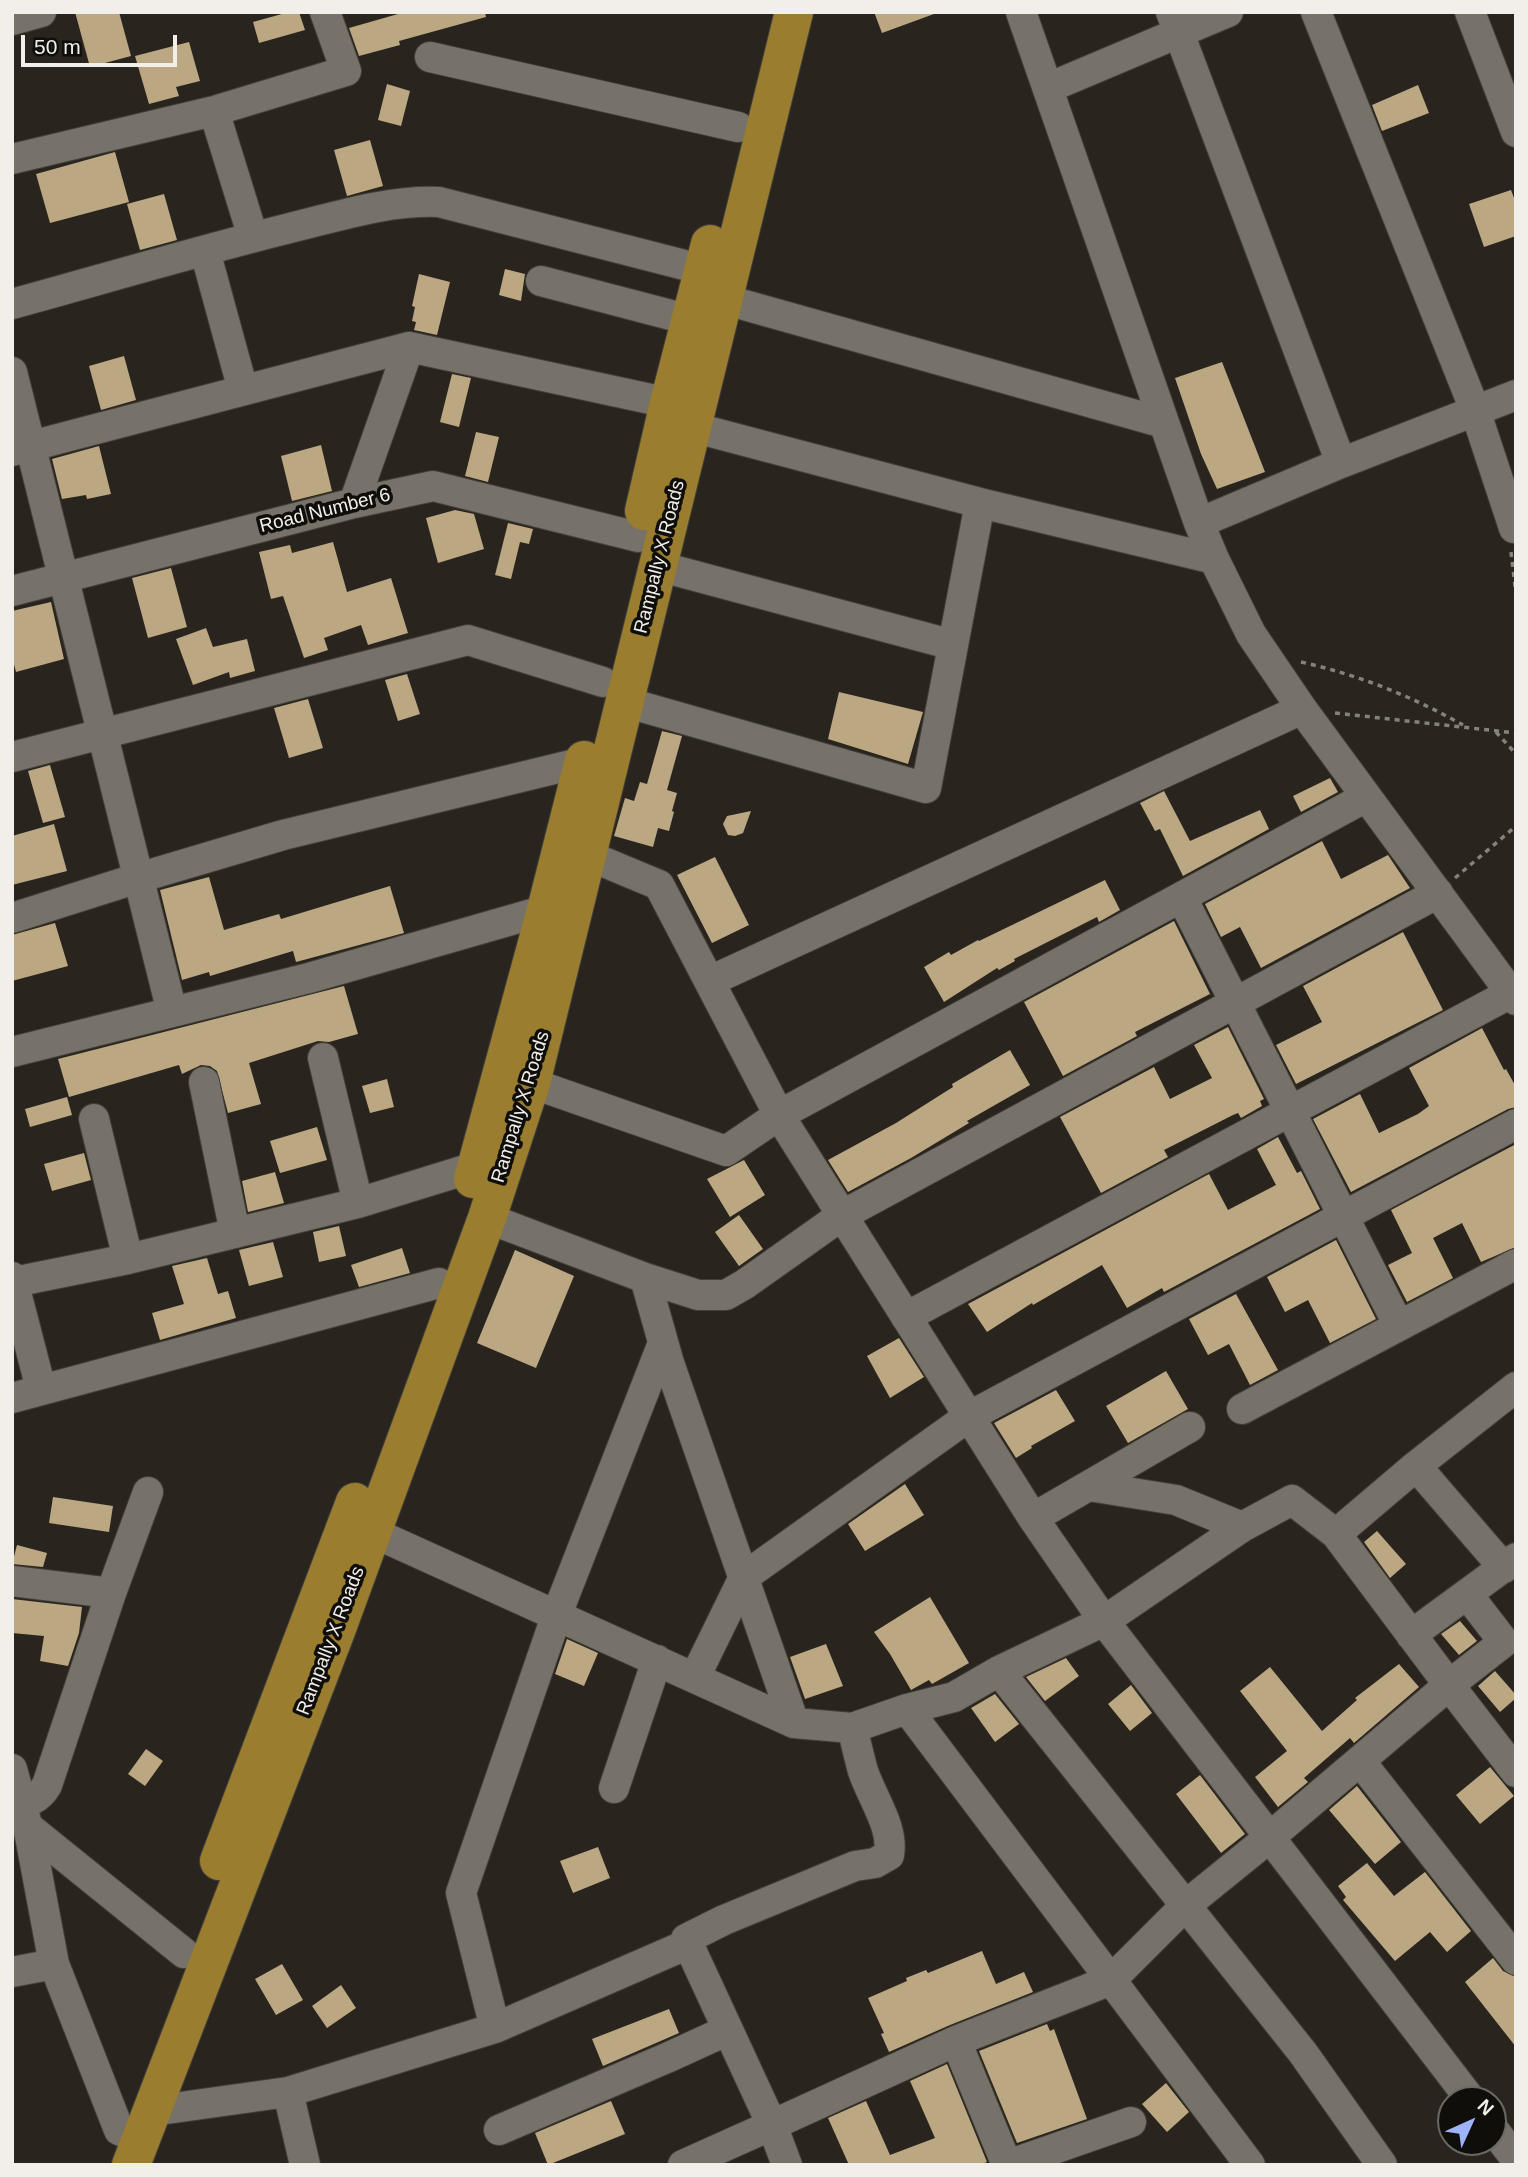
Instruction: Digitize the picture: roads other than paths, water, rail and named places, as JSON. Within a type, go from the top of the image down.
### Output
[{"type":"main road","points":[[680,415],[690,320],[713,285],[738,127],[766,12]]},
{"type":"main road","points":[[105,2165],[136,2136],[184,1953],[439,1283],[478,1167],[583,762],[614,692],[713,285],[794,12]]},
{"type":"main road","name":"Rampally X Roads","points":[[136,2136],[372,1532],[487,1218],[531,1083],[587,855],[614,692]]},
{"type":"street","points":[[12,20],[41,12]]},
{"type":"street","points":[[12,159],[214,111],[346,71],[325,12]]},
{"type":"street","points":[[906,1317],[1290,1111],[1513,996],[1301,709],[1251,634],[1199,523],[1021,12]]},
{"type":"street","points":[[1048,88],[1175,23],[1228,12]]},
{"type":"street","points":[[1316,12],[1475,410],[1514,527]]},
{"type":"street","points":[[1470,12],[1516,132]]},
{"type":"street","points":[[1175,23],[1341,463]]},
{"type":"street","points":[[430,57],[738,127]]},
{"type":"street","points":[[214,111],[253,237]]},
{"type":"street","points":[[12,304],[376,206],[439,202],[1164,423]]},
{"type":"street","points":[[205,251],[243,390]]},
{"type":"street","points":[[541,281],[690,320]]},
{"type":"street","points":[[355,503],[409,347]]},
{"type":"street","points":[[21,448],[409,347],[680,415],[980,503],[1214,559]]},
{"type":"street","points":[[12,372],[21,448],[64,576],[172,1012]]},
{"type":"street","points":[[1199,523],[1341,463],[1516,395]]},
{"type":"street","name":"Road Number 6","points":[[12,591],[433,485],[953,645]]},
{"type":"street","points":[[12,757],[468,640],[614,692],[926,788],[980,503]]},
{"type":"street","points":[[710,981],[1301,709]]},
{"type":"street","points":[[12,918],[283,835],[583,762]]},
{"type":"street","points":[[531,1083],[726,1151],[779,1115],[1366,797]]},
{"type":"street","points":[[587,855],[659,886],[779,1115],[1033,1518],[1104,1621],[1460,2086]]},
{"type":"street","points":[[487,1218],[645,1278],[698,1295],[726,1295],[841,1216],[1438,893]]},
{"type":"street","points":[[1182,898],[1399,1326]]},
{"type":"street","points":[[12,1052],[309,978],[546,910]]},
{"type":"street","points":[[323,1058],[358,1203]]},
{"type":"street","points":[[204,1082],[234,1233]]},
{"type":"street","points":[[94,1119],[128,1259]]},
{"type":"street","points":[[695,1677],[744,1577],[968,1417],[1516,1124]]},
{"type":"street","points":[[41,1390],[13,1280],[128,1259],[358,1203],[478,1167]]},
{"type":"street","points":[[1242,1409],[1516,1264]]},
{"type":"street","points":[[645,1278],[663,1343],[794,1723]]},
{"type":"street","points":[[12,1398],[439,1283]]},
{"type":"street","points":[[495,2028],[461,1893],[557,1614],[663,1343]]},
{"type":"street","points":[[1336,1534],[1516,1387]]},
{"type":"street","points":[[1033,1518],[1190,1427]]},
{"type":"street","points":[[1411,1635],[1510,1563],[1416,1466]]},
{"type":"street","points":[[1089,1486],[1176,1500],[1242,1527]]},
{"type":"street","points":[[20,1812],[39,1796],[47,1785],[148,1492]]},
{"type":"street","points":[[372,1532],[794,1723],[852,1728],[907,1709],[954,1697],[999,1671],[1104,1621],[1242,1527],[1292,1500],[1336,1534],[1516,1772]]},
{"type":"street","points":[[12,1581],[111,1593]]},
{"type":"street","points":[[683,2165],[956,2041],[1111,1980],[1186,1905],[1504,1642],[1467,1594]]},
{"type":"street","points":[[614,1788],[657,1660]]},
{"type":"street","points":[[999,1671],[1303,2053],[1382,2165]]},
{"type":"street","points":[[907,1709],[1250,2165]]},
{"type":"street","points":[[787,2165],[772,2126],[686,1939],[724,1920],[855,1866],[875,1863],[889,1855],[891,1843],[862,1768],[852,1728]]},
{"type":"street","points":[[1360,1761],[1516,1960]]},
{"type":"street","points":[[12,1769],[54,1964],[136,2136],[495,2028],[688,1944]]},
{"type":"street","points":[[20,1812],[184,1953]]},
{"type":"street","points":[[12,1972],[54,1964]]},
{"type":"street","points":[[499,2130],[728,2030]]},
{"type":"street","points":[[956,2041],[1008,2165],[1131,2122]]},
{"type":"street","points":[[288,2092],[305,2165]]}]
